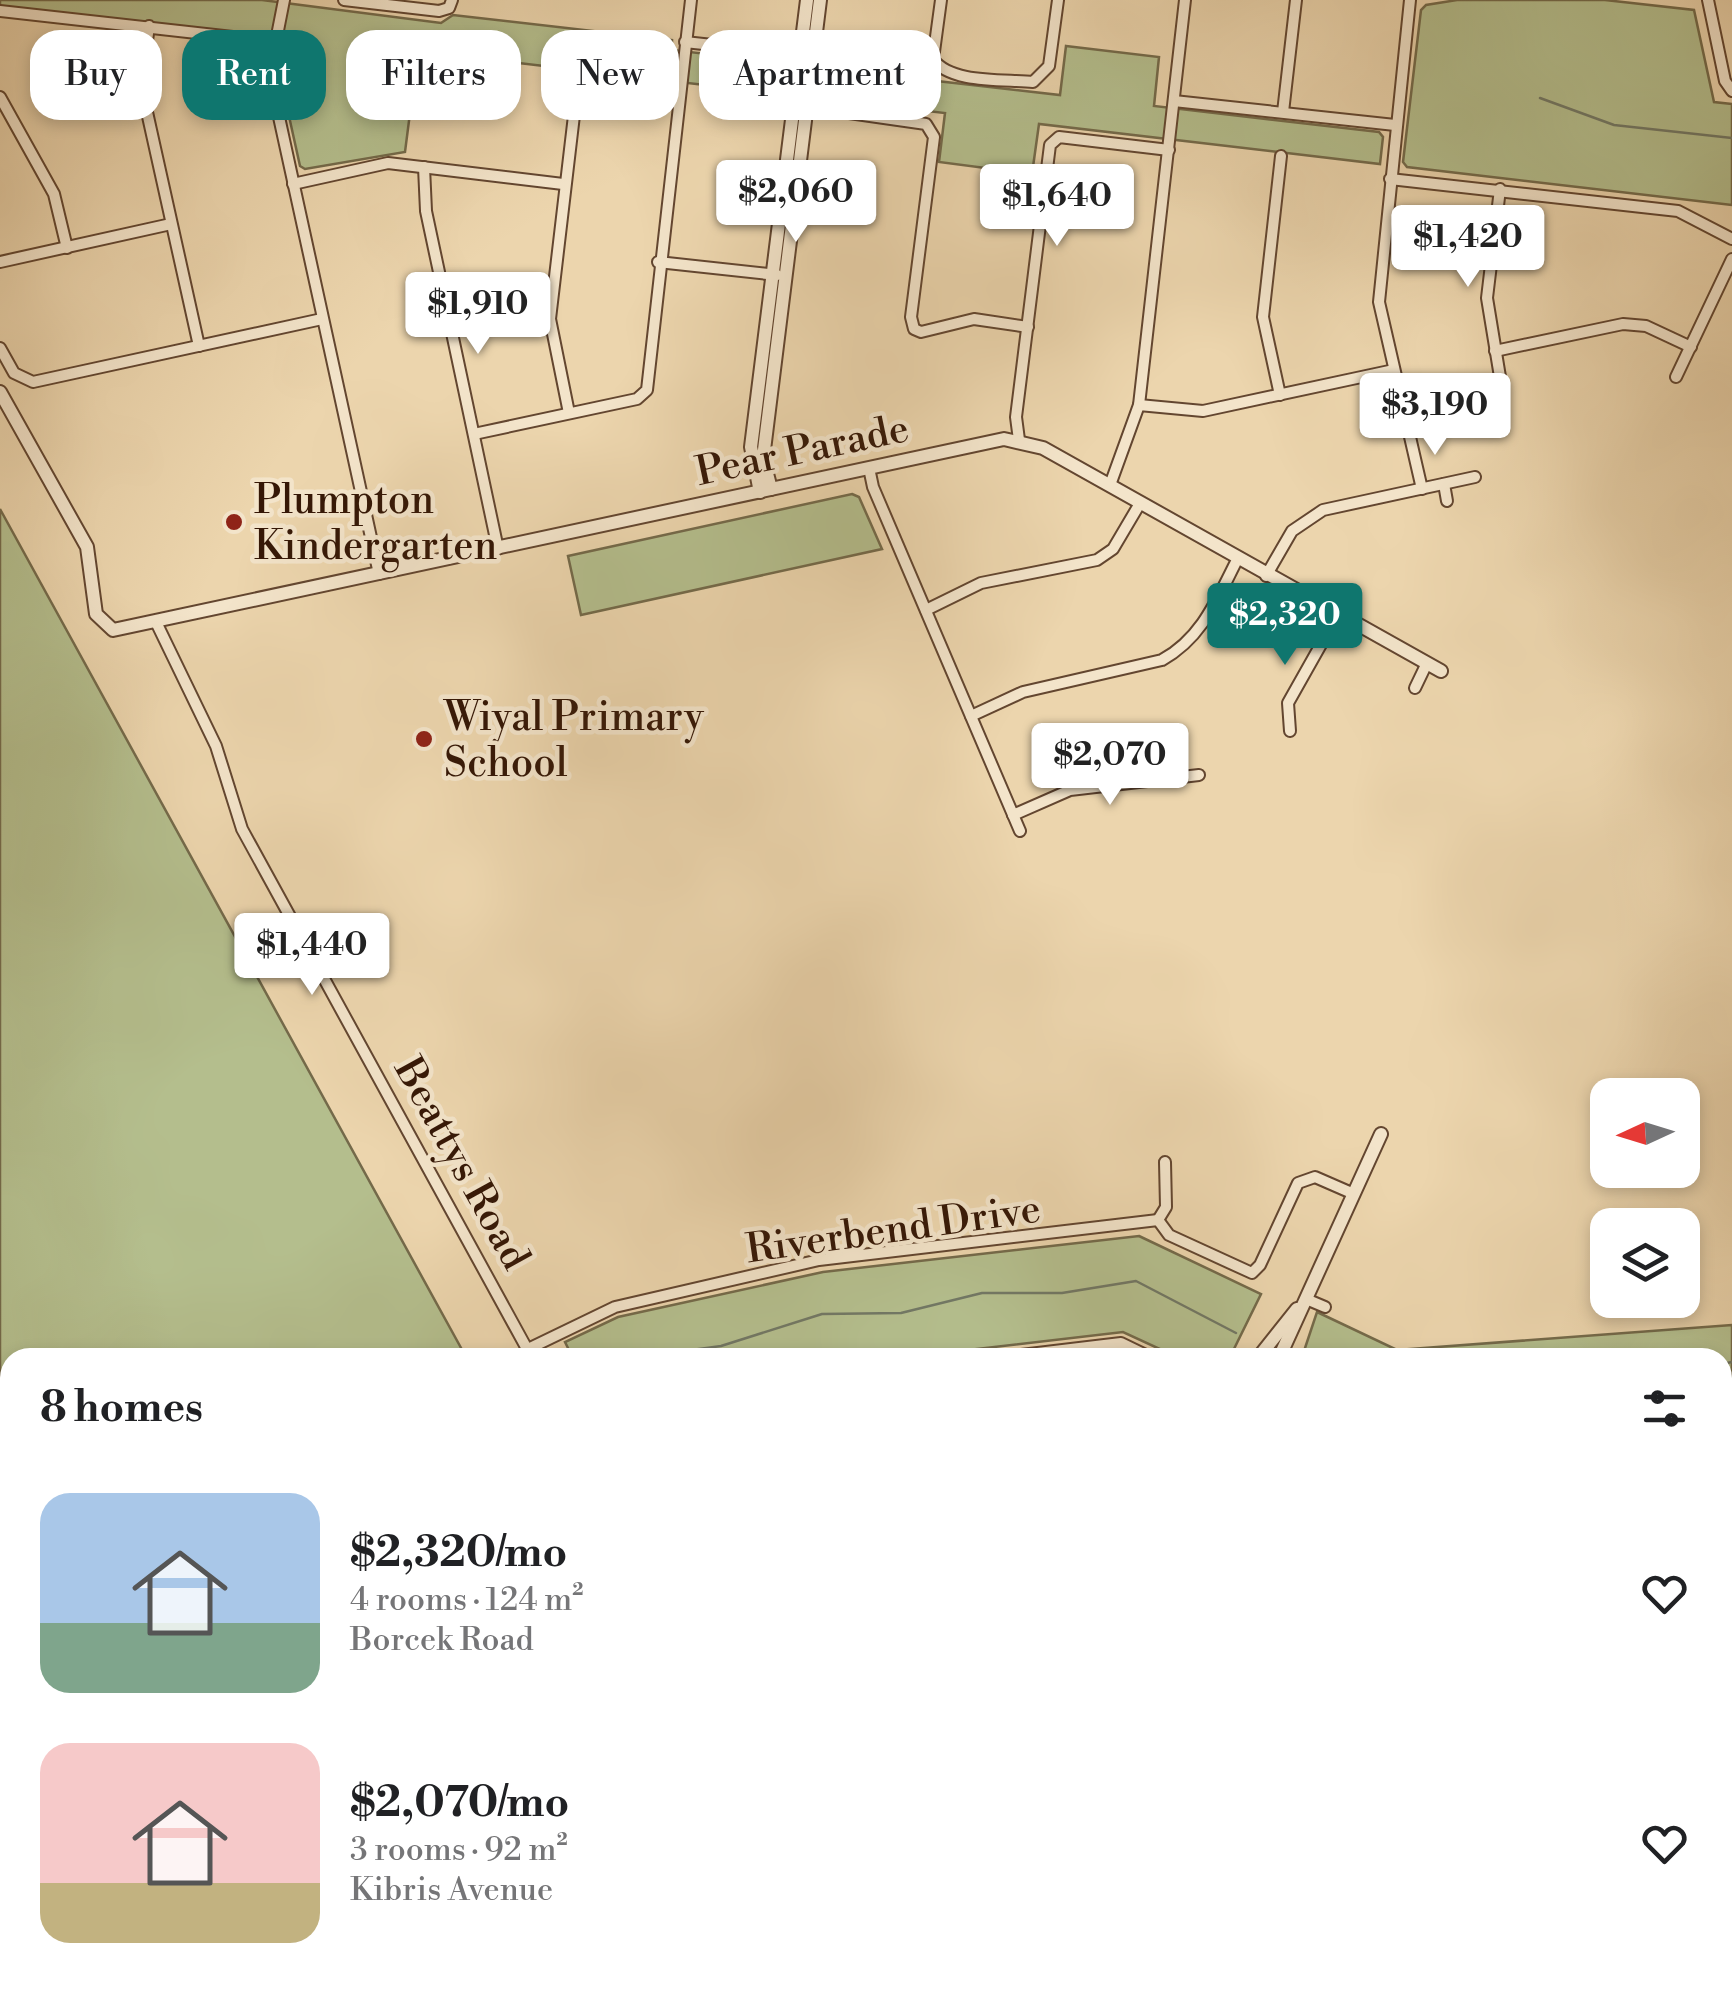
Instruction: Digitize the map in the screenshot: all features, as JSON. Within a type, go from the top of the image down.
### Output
[{"type":"street","points":[[279,30],[284,0]]},
{"type":"street","points":[[344,0],[439,11],[451,4]]},
{"type":"street","points":[[679,86],[690,0]]},
{"type":"street","points":[[805,30],[807,0]]},
{"type":"street","points":[[815,30],[820,0]]},
{"type":"street","points":[[941,0],[933,59],[939,68],[958,74],[1033,82],[1050,66],[1058,0]]},
{"type":"street","points":[[1110,485],[1138,405],[1186,0]]},
{"type":"street","points":[[1284,112],[1296,0]]},
{"type":"street","points":[[1410,0],[1379,302],[1422,489]]},
{"type":"street","points":[[1708,0],[1725,81],[1732,90]]},
{"type":"street","points":[[0,12],[182,30]]},
{"type":"street","points":[[149,26],[142,85],[199,346]]},
{"type":"street","points":[[685,42],[699,44]]},
{"type":"street","points":[[0,97],[54,194],[66,248]]},
{"type":"street","points":[[1174,102],[1395,125]]},
{"type":"street","points":[[279,120],[378,574]]},
{"type":"street","points":[[569,413],[550,319],[572,120]]},
{"type":"street","points":[[474,434],[644,397],[675,120]]},
{"type":"street","points":[[765,491],[777,275],[799,120]]},
{"type":"street","points":[[908,120],[926,124],[934,137],[911,317],[914,329],[922,332],[974,319],[1028,326]]},
{"type":"street","points":[[1169,150],[1059,137],[1050,145],[1016,418],[1019,440],[1110,485],[1237,560],[1441,670]]},
{"type":"street","points":[[1280,395],[1263,317],[1281,156]]},
{"type":"street","points":[[293,184],[380,163],[563,184]]},
{"type":"street","points":[[424,167],[426,211],[498,549]]},
{"type":"street","points":[[1390,179],[1678,211],[1732,239]]},
{"type":"street","points":[[1500,189],[1487,298],[1502,389]]},
{"type":"street","points":[[0,262],[171,224]]},
{"type":"street","points":[[1676,377],[1732,260]]},
{"type":"street","points":[[658,262],[777,275]]},
{"type":"street","points":[[0,348],[14,373],[33,382],[322,319]]},
{"type":"street","points":[[1495,351],[1623,324],[1646,326],[1690,348]]},
{"type":"street","points":[[1138,405],[1203,411],[1394,370]]},
{"type":"street","name":"Pear Parade","points":[[0,392],[87,547],[96,614],[113,630],[1004,439],[1019,440]]},
{"type":"street","points":[[869,468],[1020,831]]},
{"type":"street","points":[[1266,576],[1292,531],[1323,510],[1474,477]]},
{"type":"street","points":[[1444,484],[1448,501]]},
{"type":"street","points":[[926,610],[982,583],[1096,560],[1113,548],[1140,505]]},
{"type":"street","points":[[971,716],[1023,692],[1162,660],[1176,652],[1198,634],[1237,560]]},
{"type":"street","points":[[1290,731],[1288,703],[1338,616]]},
{"type":"street","name":"Beattys Road","points":[[156,622],[216,746],[242,829],[527,1348]]},
{"type":"street","points":[[1415,688],[1427,664]]},
{"type":"street","points":[[1013,815],[1070,790],[1200,775]]},
{"type":"street","points":[[1284,1348],[1381,1134]]},
{"type":"street","points":[[1165,1162],[1166,1207],[1158,1220],[1169,1235],[1252,1273],[1260,1265],[1298,1183],[1315,1177],[1354,1194]]},
{"type":"street","name":"Riverbend Drive","points":[[539,1348],[615,1307],[818,1260],[1158,1220]]},
{"type":"street","points":[[1306,1299],[1326,1307]]},
{"type":"street","points":[[1266,1348],[1306,1299]]},
{"type":"street","points":[[1079,1348],[1121,1343],[1131,1348]]},
{"type":"green space","points":[[0,0],[262,0],[441,23],[453,15],[584,30],[541,30],[541,66],[521,63],[521,30],[346,30],[346,120],[409,120],[405,152],[305,169],[300,166],[290,120],[326,120],[326,30],[182,32],[0,11]]},
{"type":"green space","points":[[1457,0],[1605,0],[1694,10],[1714,102],[1732,104],[1732,205],[1407,167],[1403,162],[1421,10],[1426,5]]},
{"type":"green space","points":[[1066,46],[1159,57],[1154,106],[1379,132],[1383,137],[1380,164],[1039,124],[1032,174],[939,162],[945,113],[941,113],[941,81],[1060,95]]},
{"type":"green space","points":[[679,51],[699,53],[699,84],[679,82]]},
{"type":"green space","points":[[852,494],[859,497],[882,549],[581,615],[568,556]]},
{"type":"green space","points":[[0,509],[461,1348],[0,1348]]},
{"type":"green space","points":[[1139,1236],[1261,1294],[1234,1348],[1158,1348],[1123,1332],[985,1348],[568,1348],[565,1342],[618,1317],[823,1272]]},
{"type":"green space","points":[[1317,1312],[1393,1348],[1305,1348]]},
{"type":"green space","points":[[1732,1325],[1732,1348],[1424,1348]]},
{"type":"waterway","points":[[1540,98],[1614,125],[1732,138]]},
{"type":"waterway","points":[[706,1348],[822,1314],[901,1313],[982,1293],[1062,1293],[1136,1281],[1236,1333]]},
{"type":"place","name":"Plumpton Kindergarten","points":[[234,522]]},
{"type":"place","name":"Wiyal Primary School","points":[[424,739]]}]
